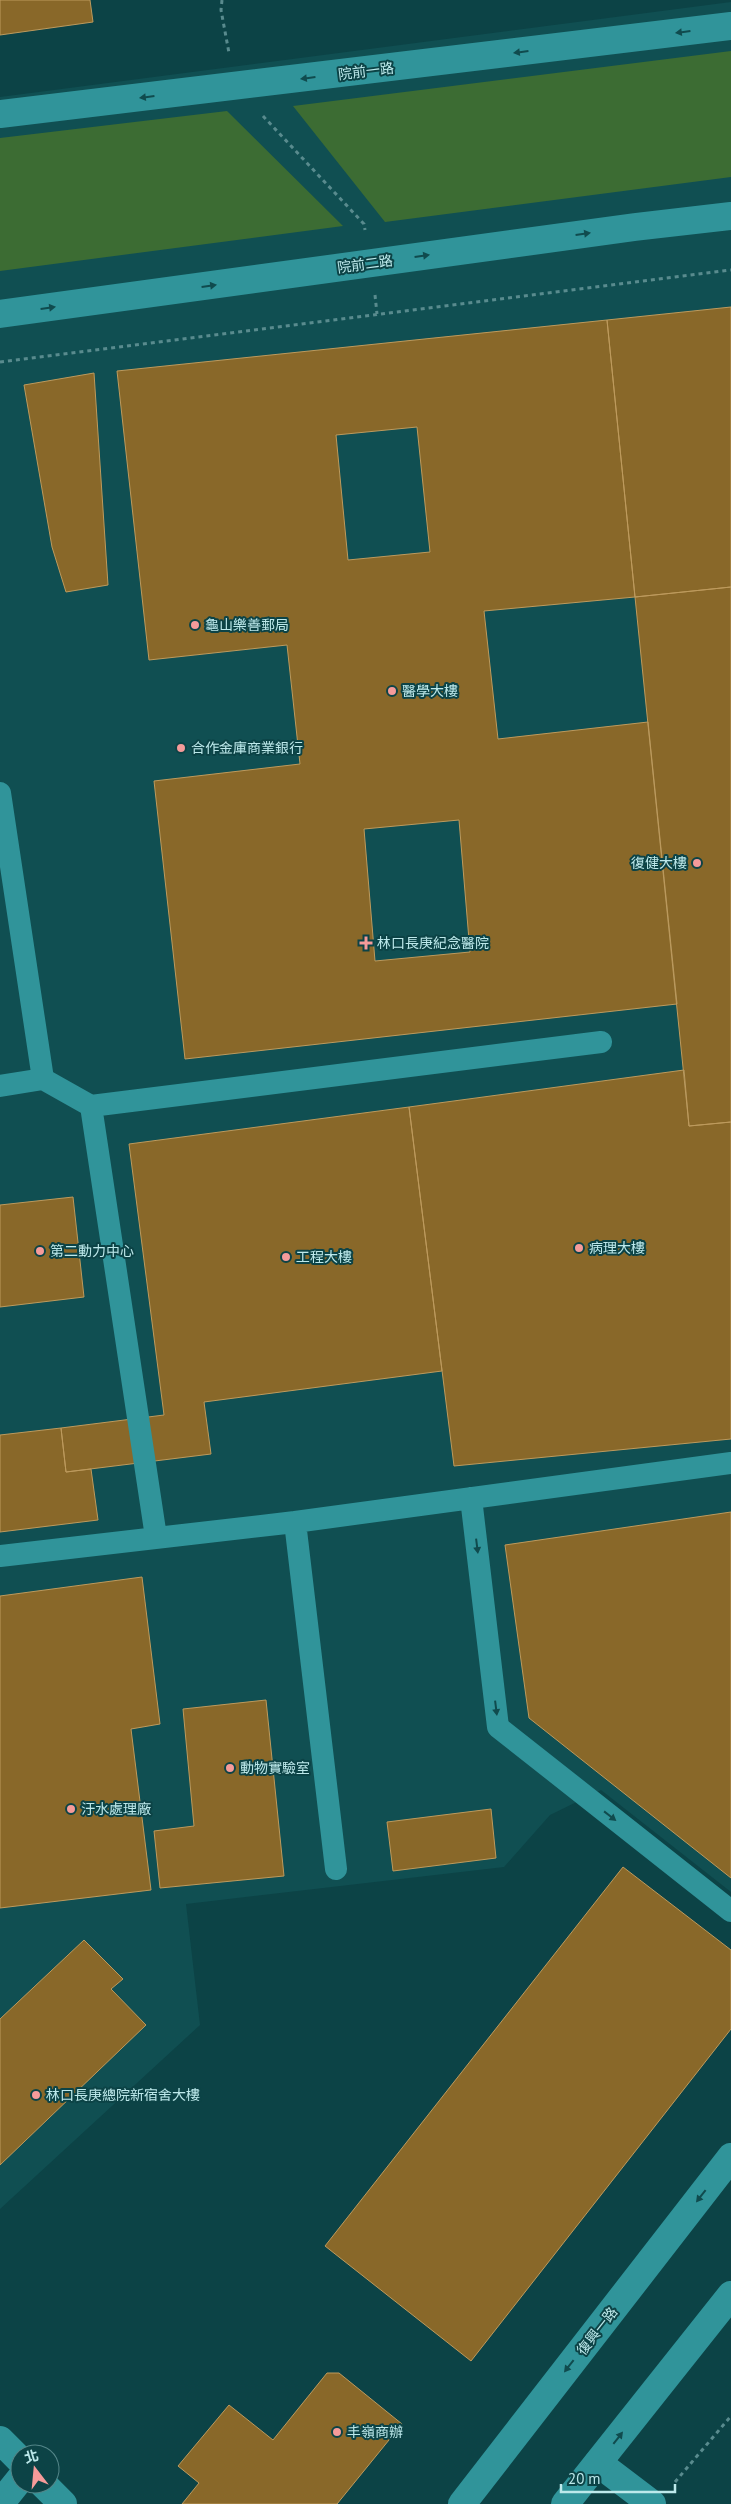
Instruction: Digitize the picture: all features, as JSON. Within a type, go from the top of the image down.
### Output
[{"type":"street","name":"院前一路","points":[[0,114],[731,26]]},
{"type":"street","name":"院前二路","points":[[0,314],[625,228],[731,216]]},
{"type":"street","name":"復興一路","points":[[462,2504],[731,2157]]},
{"type":"street","points":[[565,2504],[731,2295]]},
{"type":"street","points":[[0,2440],[10,2450]]},
{"type":"street","points":[[598,2463],[661,2497]]},
{"type":"street","points":[[0,2504],[10,2492]]},
{"type":"street","points":[[54,2494],[63,2504]]},
{"type":"lane","points":[[0,793],[43,1079]]},
{"type":"lane","points":[[0,1086],[43,1079],[91,1106],[601,1042]]},
{"type":"lane","points":[[91,1106],[156,1536]]},
{"type":"lane","points":[[0,1556],[156,1536],[295,1522],[731,1463]]},
{"type":"lane","points":[[471,1498],[498,1727],[731,1911]]},
{"type":"lane","points":[[295,1522],[336,1869]]},
{"type":"path","points":[[222,0],[224,26],[236,87],[364,224],[377,314]]},
{"type":"path","points":[[0,362],[731,270]]},
{"type":"path","points":[[661,2497],[731,2416]]},
{"type":"shaded area","name":"林口長庚紀念醫院","points":[[731,2],[731,1892],[601,1790],[550,1815],[504,1867],[186,1904],[200,2025],[0,2209],[0,97]]},
{"type":"green space","points":[[731,51],[731,177],[385,222],[293,106]]},
{"type":"green space","points":[[227,111],[343,226],[0,271],[0,138]]},
{"type":"building","points":[[0,0],[90,0],[93,22],[0,35]]},
{"type":"building","points":[[731,307],[731,587],[635,597],[607,320]]},
{"type":"building","name":"醫學大樓","points":[[607,320],[635,597],[484,611],[498,739],[648,722],[677,1004],[185,1059],[154,781],[300,764],[287,645],[149,660],[117,371]],"holes":[[[417,427],[430,552],[348,560],[336,435]],[[459,820],[470,952],[375,961],[364,829]]]},
{"type":"building","points":[[94,373],[108,585],[66,592],[52,547],[24,385]]},
{"type":"building","name":"復健大樓","points":[[731,587],[731,1122],[689,1126],[635,597]]},
{"type":"building","name":"病理大樓","points":[[684,1070],[689,1126],[731,1122],[731,1439],[454,1466],[409,1107]]},
{"type":"building","name":"工程大樓","points":[[409,1107],[442,1371],[204,1402],[211,1454],[66,1472],[61,1428],[164,1415],[129,1144]]},
{"type":"building","name":"第二動力中心","points":[[73,1197],[84,1297],[0,1307],[0,1205]]},
{"type":"building","points":[[61,1428],[66,1472],[91,1469],[98,1520],[0,1532],[0,1435]]},
{"type":"building","points":[[731,1512],[731,1878],[529,1718],[505,1545]]},
{"type":"building","name":"汙水處理廠","points":[[142,1577],[160,1724],[131,1729],[151,1890],[0,1908],[0,1596]]},
{"type":"building","name":"動物實驗室","points":[[266,1700],[284,1876],[160,1888],[154,1831],[194,1826],[183,1709]]},
{"type":"building","points":[[491,1809],[496,1858],[393,1871],[387,1822]]},
{"type":"building","points":[[623,1867],[731,1950],[731,2029],[471,2361],[325,2246]]},
{"type":"building","name":"林口長庚總院新宿舍大樓","points":[[84,1940],[123,1979],[111,1989],[146,2025],[0,2165],[0,2019]]},
{"type":"building","name":"丰嶺商辦","points":[[327,2373],[339,2373],[402,2424],[337,2504],[182,2504],[199,2483],[178,2466],[229,2405],[273,2440]]},
{"type":"place","name":"龜山樂善郵局","points":[[195,625]]},
{"type":"place","name":"醫學大樓","points":[[392,691]]},
{"type":"place","name":"合作金庫商業銀行","points":[[181,748]]},
{"type":"place","name":"復健大樓","points":[[697,863]]},
{"type":"place","name":"林口長庚紀念醫院","points":[[366,943]]},
{"type":"place","name":"病理大樓","points":[[579,1248]]},
{"type":"place","name":"第二動力中心","points":[[40,1251]]},
{"type":"place","name":"工程大樓","points":[[286,1257]]},
{"type":"place","name":"動物實驗室","points":[[230,1768]]},
{"type":"place","name":"汙水處理廠","points":[[71,1809]]},
{"type":"place","name":"林口長庚總院新宿舍大樓","points":[[36,2095]]},
{"type":"place","name":"丰嶺商辦","points":[[337,2432]]}]
